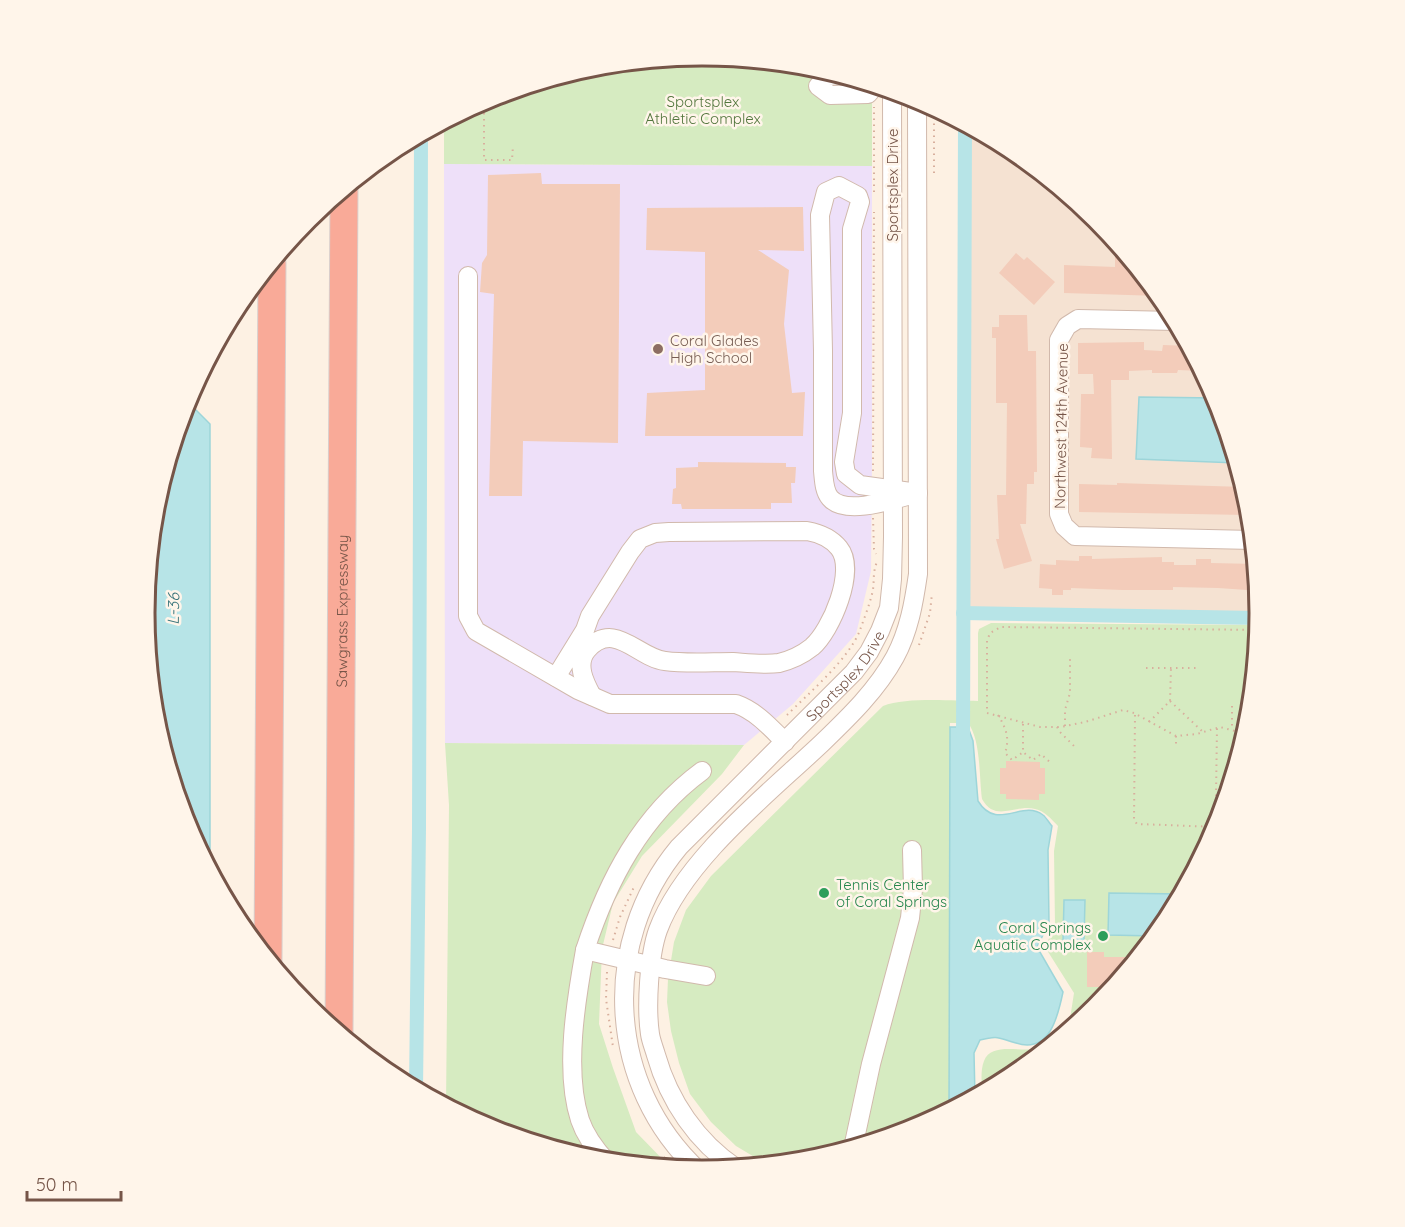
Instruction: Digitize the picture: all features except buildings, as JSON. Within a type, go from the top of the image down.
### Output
[{"type":"highway","name":"Sawgrass Expressway","points":[[339,1022],[344,200]]},
{"type":"highway","points":[[268,947],[272,275]]},
{"type":"street","points":[[824,80],[818,86],[830,95],[870,93]]},
{"type":"street","name":"Sportsplex Drive","points":[[688,1161],[655,1118],[637,1077],[627,1040],[618,958],[662,867],[779,736],[854,672],[880,631],[889,608],[892,579],[886,491],[880,96]]},
{"type":"street","name":"Sportsplex Drive","points":[[724,1160],[700,1137],[677,1106],[660,1069],[650,1033],[650,966],[658,930],[675,898],[705,856],[845,721],[872,690],[895,657],[906,633],[918,574],[917,110]]},
{"type":"street","points":[[886,491],[872,505],[840,504],[831,500],[826,491],[823,471],[820,215],[826,192],[839,186],[858,196],[860,202],[852,229],[852,413],[844,462],[846,474],[860,485],[886,491],[918,493]]},
{"type":"street","points":[[468,276],[468,616],[476,631],[556,677],[610,704],[736,704],[759,716],[779,736]]},
{"type":"street","name":"Northwest 124th Avenue","points":[[1165,321],[1078,319],[1067,326],[1059,340],[1059,514],[1064,526],[1075,536],[1245,540]]},
{"type":"street","points":[[556,677],[585,630],[596,606],[640,539],[656,533],[807,531],[818,533],[840,549],[844,563],[844,580],[828,627],[813,646],[796,658],[777,663],[663,661],[621,639],[606,639],[593,644],[585,653],[581,666],[592,696]]},
{"type":"street","points":[[596,606],[597,619],[605,632],[615,639]]},
{"type":"street","points":[[597,1150],[581,1122],[573,1079],[576,1007],[585,950],[597,913],[626,854],[667,801],[702,771]]},
{"type":"street","points":[[855,1139],[871,1064],[910,918],[913,889],[912,850]]},
{"type":"street","points":[[585,950],[650,966],[706,976]]},
{"type":"path","points":[[874,192],[880,96]]},
{"type":"path","points":[[484,112],[484,159],[512,160],[513,146]]},
{"type":"path","points":[[874,203],[886,491]]},
{"type":"path","points":[[779,736],[850,648],[859,633],[872,595],[874,568],[878,561],[874,549],[872,505]]},
{"type":"path","points":[[917,649],[930,613],[933,585]]},
{"type":"path","points":[[1237,731],[1217,728],[1176,736],[1123,710],[1085,722],[1057,727],[1023,724],[987,713],[987,640],[996,628],[1250,630]]},
{"type":"path","points":[[1065,726],[1065,710],[1070,693],[1070,655]]},
{"type":"path","points":[[1146,668],[1197,668]]},
{"type":"path","points":[[1149,722],[1170,701],[1171,668]]},
{"type":"path","points":[[1170,701],[1203,732]]},
{"type":"path","points":[[1232,706],[1232,729]]},
{"type":"path","points":[[1135,714],[1134,820],[1137,824],[1206,827]]},
{"type":"path","points":[[998,715],[1008,736],[1005,753],[1012,760],[1023,752]]},
{"type":"path","points":[[1023,724],[1023,752]]},
{"type":"path","points":[[1057,727],[1076,748]]},
{"type":"path","points":[[1216,796],[1217,728]]},
{"type":"path","points":[[1176,736],[1176,748]]},
{"type":"path","points":[[1023,752],[1033,760],[1041,754],[1051,764]]},
{"type":"path","points":[[614,1052],[606,999],[618,958],[620,917],[635,886]]},
{"type":"path","points":[[660,1151],[667,1160]]},
{"type":"shaded area","points":[[965,133],[1007,158],[1036,179],[1090,226],[1137,280],[1177,340],[1208,404],[1231,472],[1245,542],[1250,614],[1250,618],[963,613]]},
{"type":"shaded area","name":"Coral Glades High School","points":[[444,164],[872,166],[871,571],[856,634],[793,704],[744,745],[445,743]]},
{"type":"green space","name":"Sportsplex Athletic Complex","points":[[667,67],[738,67],[809,77],[872,93],[872,166],[444,164],[444,131],[460,122],[527,95],[561,85],[631,71]]},
{"type":"green space","name":"Tennis Center of Coral Springs","points":[[991,623],[1250,625],[1245,685],[1239,720],[1221,789],[1208,823],[1194,856],[1158,918],[1114,974],[1090,1001],[1070,1019],[1074,993],[1045,947],[1055,925],[1054,851],[1058,826],[1039,810],[1028,808],[999,811],[987,806],[982,799],[977,749],[972,730],[968,723],[950,723],[950,1102],[878,1132],[844,1142],[756,1158],[736,1146],[711,1122],[690,1094],[679,1063],[667,1002],[668,979],[674,942],[686,910],[711,876],[883,706],[916,700],[978,701],[979,629]]},
{"type":"green space","points":[[445,743],[744,745],[722,774],[642,856],[613,903],[602,949],[599,1024],[636,1132],[663,1160],[596,1150],[561,1142],[493,1119],[446,1097],[449,805]]},
{"type":"green space","points":[[1006,1049],[1035,1049],[981,1085],[982,1069],[988,1055]]},
{"type":"water","points":[[1139,397],[1205,398],[1228,463],[1136,459]]},
{"type":"water","name":"L-36","points":[[195,409],[210,424],[210,854],[184,789],[174,755],[160,685],[155,614],[160,542],[174,472]]},
{"type":"water","points":[[950,727],[968,727],[973,741],[978,801],[985,810],[1001,815],[1027,810],[1035,811],[1044,816],[1052,826],[1048,850],[1049,923],[1037,947],[1063,992],[1055,1022],[1044,1038],[1037,1043],[1028,1045],[995,1037],[980,1040],[974,1053],[975,1089],[949,1103]]},
{"type":"water","points":[[1109,893],[1173,894],[1145,936],[1108,935]]},
{"type":"water","points":[[1064,900],[1085,900],[1084,941],[1063,941]]},
{"type":"waterway","points":[[963,743],[965,133]]},
{"type":"waterway","points":[[416,1080],[421,144]]},
{"type":"waterway","points":[[963,613],[1250,618]]},
{"type":"place","name":"Coral Glades High School","points":[[658,349]]},
{"type":"place","name":"Tennis Center of Coral Springs","points":[[824,893]]},
{"type":"place","name":"Coral Springs Aquatic Complex","points":[[1103,936]]}]
